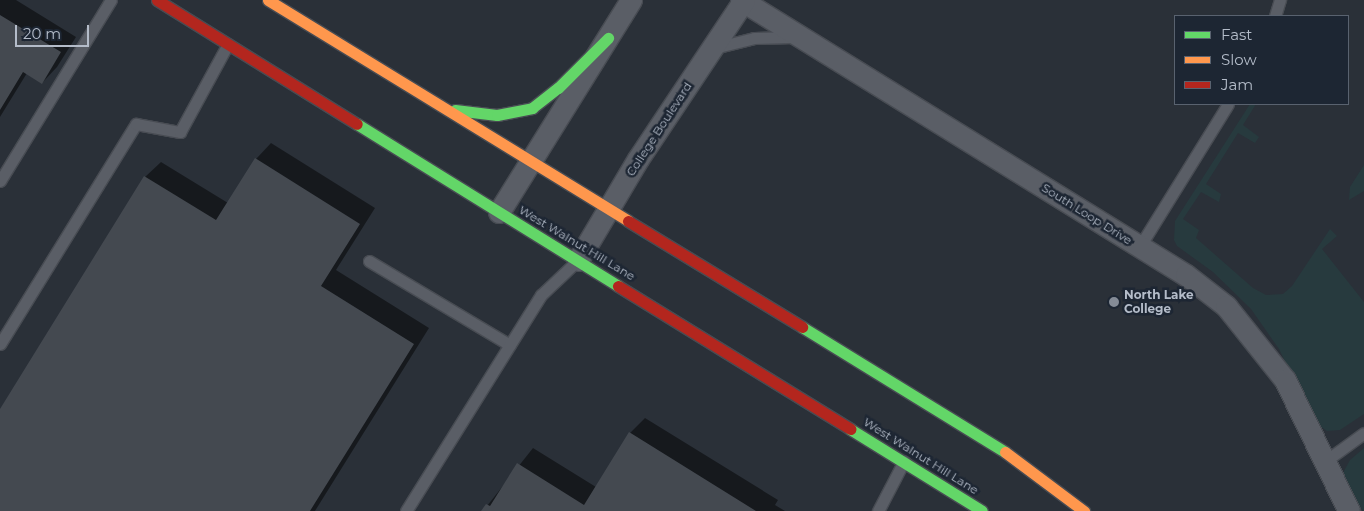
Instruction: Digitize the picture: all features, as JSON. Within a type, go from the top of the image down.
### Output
[{"type":"main road","name":"West Walnut Hill Lane","points":[[156,0],[982,511]]},
{"type":"main road","points":[[268,0],[1012,456],[1084,511]]},
{"type":"main road","points":[[445,108],[497,115],[532,108],[558,88],[608,38]]},
{"type":"street","points":[[499,212],[532,162],[631,0]]},
{"type":"street","name":"South Loop Drive","points":[[743,1],[1186,275],[1226,306],[1285,380],[1349,511]]},
{"type":"street","name":"College Boulevard","points":[[578,260],[608,210],[743,1]]},
{"type":"lane","points":[[0,181],[111,0]]},
{"type":"lane","points":[[1275,15],[1280,0]]},
{"type":"lane","points":[[712,48],[754,38],[802,36]]},
{"type":"lane","points":[[0,344],[136,124],[180,132],[228,44]]},
{"type":"lane","points":[[1140,246],[1227,105]]},
{"type":"lane","points":[[406,511],[540,295],[578,260]]},
{"type":"lane","points":[[369,261],[510,345]]},
{"type":"lane","points":[[1324,462],[1364,433]]},
{"type":"lane","points":[[878,511],[904,462]]},
{"type":"green space","points":[[1249,105],[1255,105],[1243,125],[1259,137],[1255,143],[1238,133],[1206,184],[1221,194],[1219,202],[1201,192],[1183,219],[1199,230],[1196,238],[1253,288],[1266,295],[1283,294],[1292,286],[1330,229],[1337,236],[1322,249],[1364,302],[1364,414],[1340,430],[1327,431],[1314,422],[1279,349],[1251,309],[1213,272],[1177,246],[1174,240],[1175,221]]},
{"type":"green space","points":[[1364,165],[1364,191],[1349,200],[1350,187]]},
{"type":"green space","points":[[1364,448],[1363,511],[1346,489],[1343,480],[1344,471],[1350,460]]},
{"type":"building","points":[[0,15],[61,52],[42,84],[23,72],[0,110]]},
{"type":"building","points":[[255,158],[360,224],[321,286],[414,344],[310,511],[0,511],[0,409],[144,176],[216,220]]},
{"type":"building","points":[[629,432],[756,511],[481,511],[486,504],[490,506],[517,463],[584,505]]},
{"type":"traffic: fast","points":[[455,110],[497,115],[532,108],[558,88],[608,38]]},
{"type":"traffic: fast","points":[[357,124],[618,286]]},
{"type":"traffic: fast","points":[[802,327],[1005,452]]},
{"type":"traffic: fast","points":[[850,429],[982,511]]},
{"type":"traffic: slow","points":[[268,0],[628,221]]},
{"type":"traffic: slow","points":[[1005,452],[1084,511]]},
{"type":"traffic: jam","points":[[157,0],[357,124]]},
{"type":"traffic: jam","points":[[628,221],[802,327]]},
{"type":"traffic: jam","points":[[618,286],[850,429]]},
{"type":"place","name":"North Lake College","points":[[1114,302]]}]
